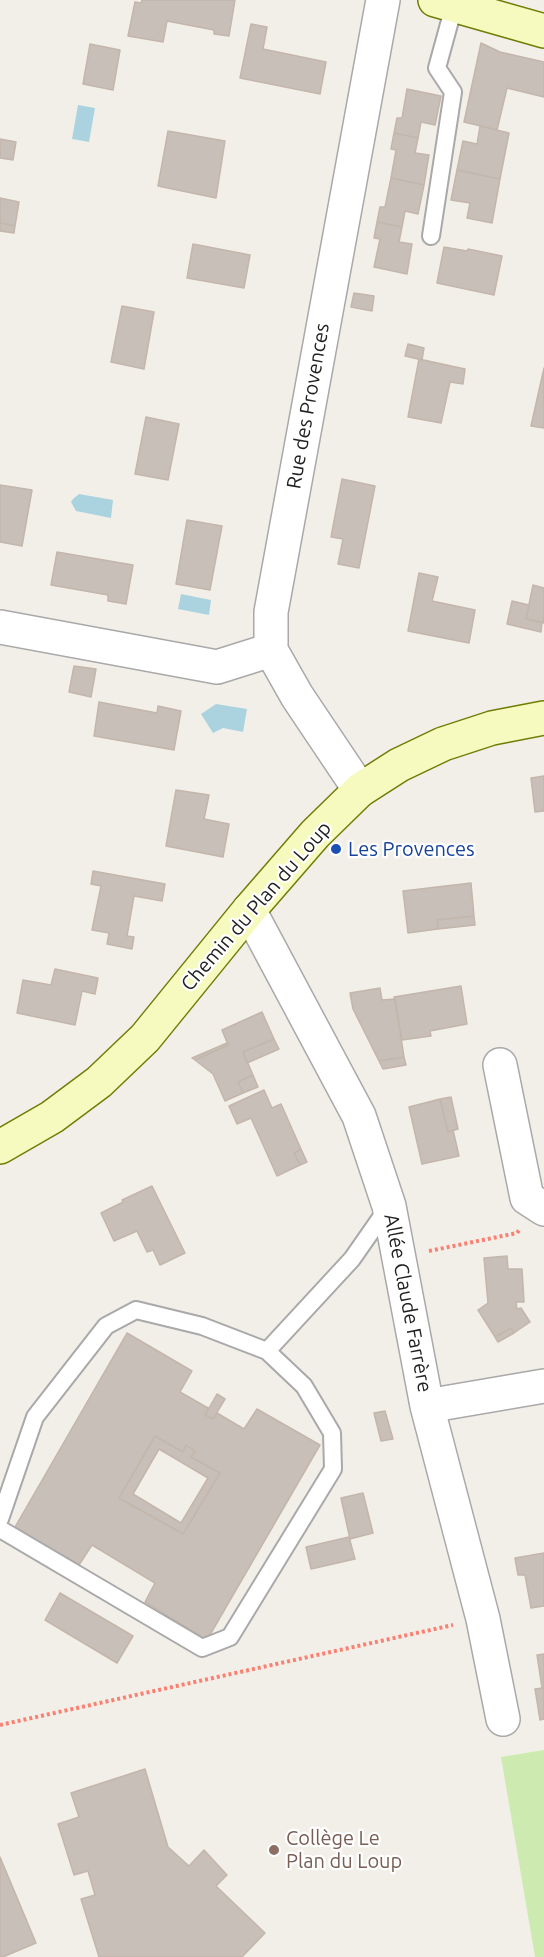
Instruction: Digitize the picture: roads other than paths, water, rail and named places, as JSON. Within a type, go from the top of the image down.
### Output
[{"type":"street","name":"Rue des Provences","points":[[360,790],[297,696],[271,650],[271,612],[382,0]]},
{"type":"street","points":[[444,3],[544,31]]},
{"type":"street","points":[[0,627],[217,667],[271,650]]},
{"type":"street","name":"Chemin du Plan du Loup","points":[[0,1147],[52,1117],[99,1082],[145,1038],[249,910],[315,834],[360,790],[399,765],[443,744],[492,728],[544,718]]},
{"type":"street","name":"Allée Claude Farrère","points":[[249,910],[359,1116],[389,1206],[428,1406],[483,1619],[503,1719]]},
{"type":"street","points":[[500,1065],[527,1198],[540,1207]]},
{"type":"street","points":[[428,1406],[544,1386]]},
{"type":"lane","points":[[431,236],[453,92],[437,68],[444,3]]},
{"type":"lane","points":[[267,1352],[352,1259],[389,1206]]},
{"type":"lane","points":[[0,1519],[35,1417],[106,1326],[136,1310],[202,1326],[267,1352],[304,1386],[332,1433],[333,1469],[230,1637],[202,1648],[0,1529]]},
{"type":"water","points":[[78,105],[95,108],[89,142],[72,139]]},
{"type":"water","points":[[79,494],[113,500],[111,518],[76,511],[71,502]]},
{"type":"water","points":[[181,594],[211,600],[209,615],[178,609]]},
{"type":"water","points":[[216,704],[247,709],[243,732],[223,728],[213,733],[201,714]]},
{"type":"place","name":"Les Provences","points":[[336,849]]},
{"type":"place","name":"Collège Le Plan du Loup","points":[[274,1850]]}]
